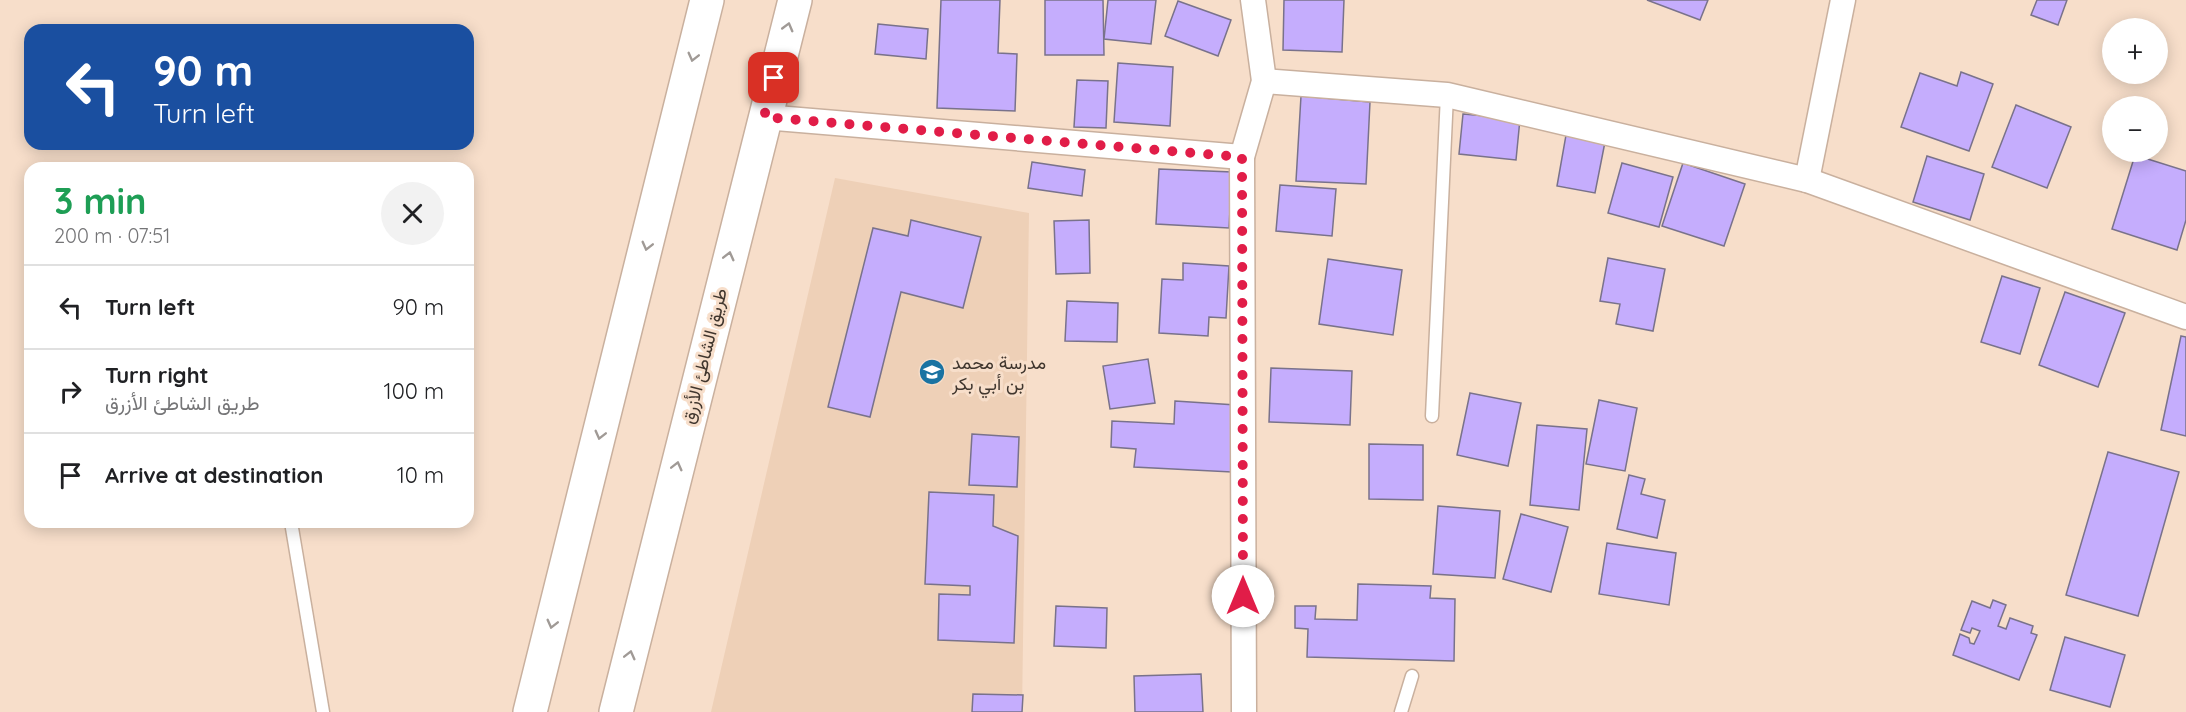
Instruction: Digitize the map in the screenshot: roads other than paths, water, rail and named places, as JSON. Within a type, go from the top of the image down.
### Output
[{"type":"main road","points":[[530,712],[707,0]]},
{"type":"main road","name":"طريق الشاطئ الأزرق","points":[[616,712],[795,0]]},
{"type":"street","points":[[1244,712],[1242,157],[1264,81],[1253,0]]},
{"type":"street","points":[[1807,180],[1843,0]]},
{"type":"street","points":[[1264,81],[1447,95],[1807,180],[2186,317]]},
{"type":"street","points":[[764,117],[1242,157]]},
{"type":"lane","points":[[1432,416],[1447,95]]},
{"type":"lane","points":[[292,528],[322,712]]},
{"type":"lane","points":[[1401,712],[1412,676]]},
{"type":"place","name":"مدرسة محمد بن أبي بكر","points":[[932,372]]}]
